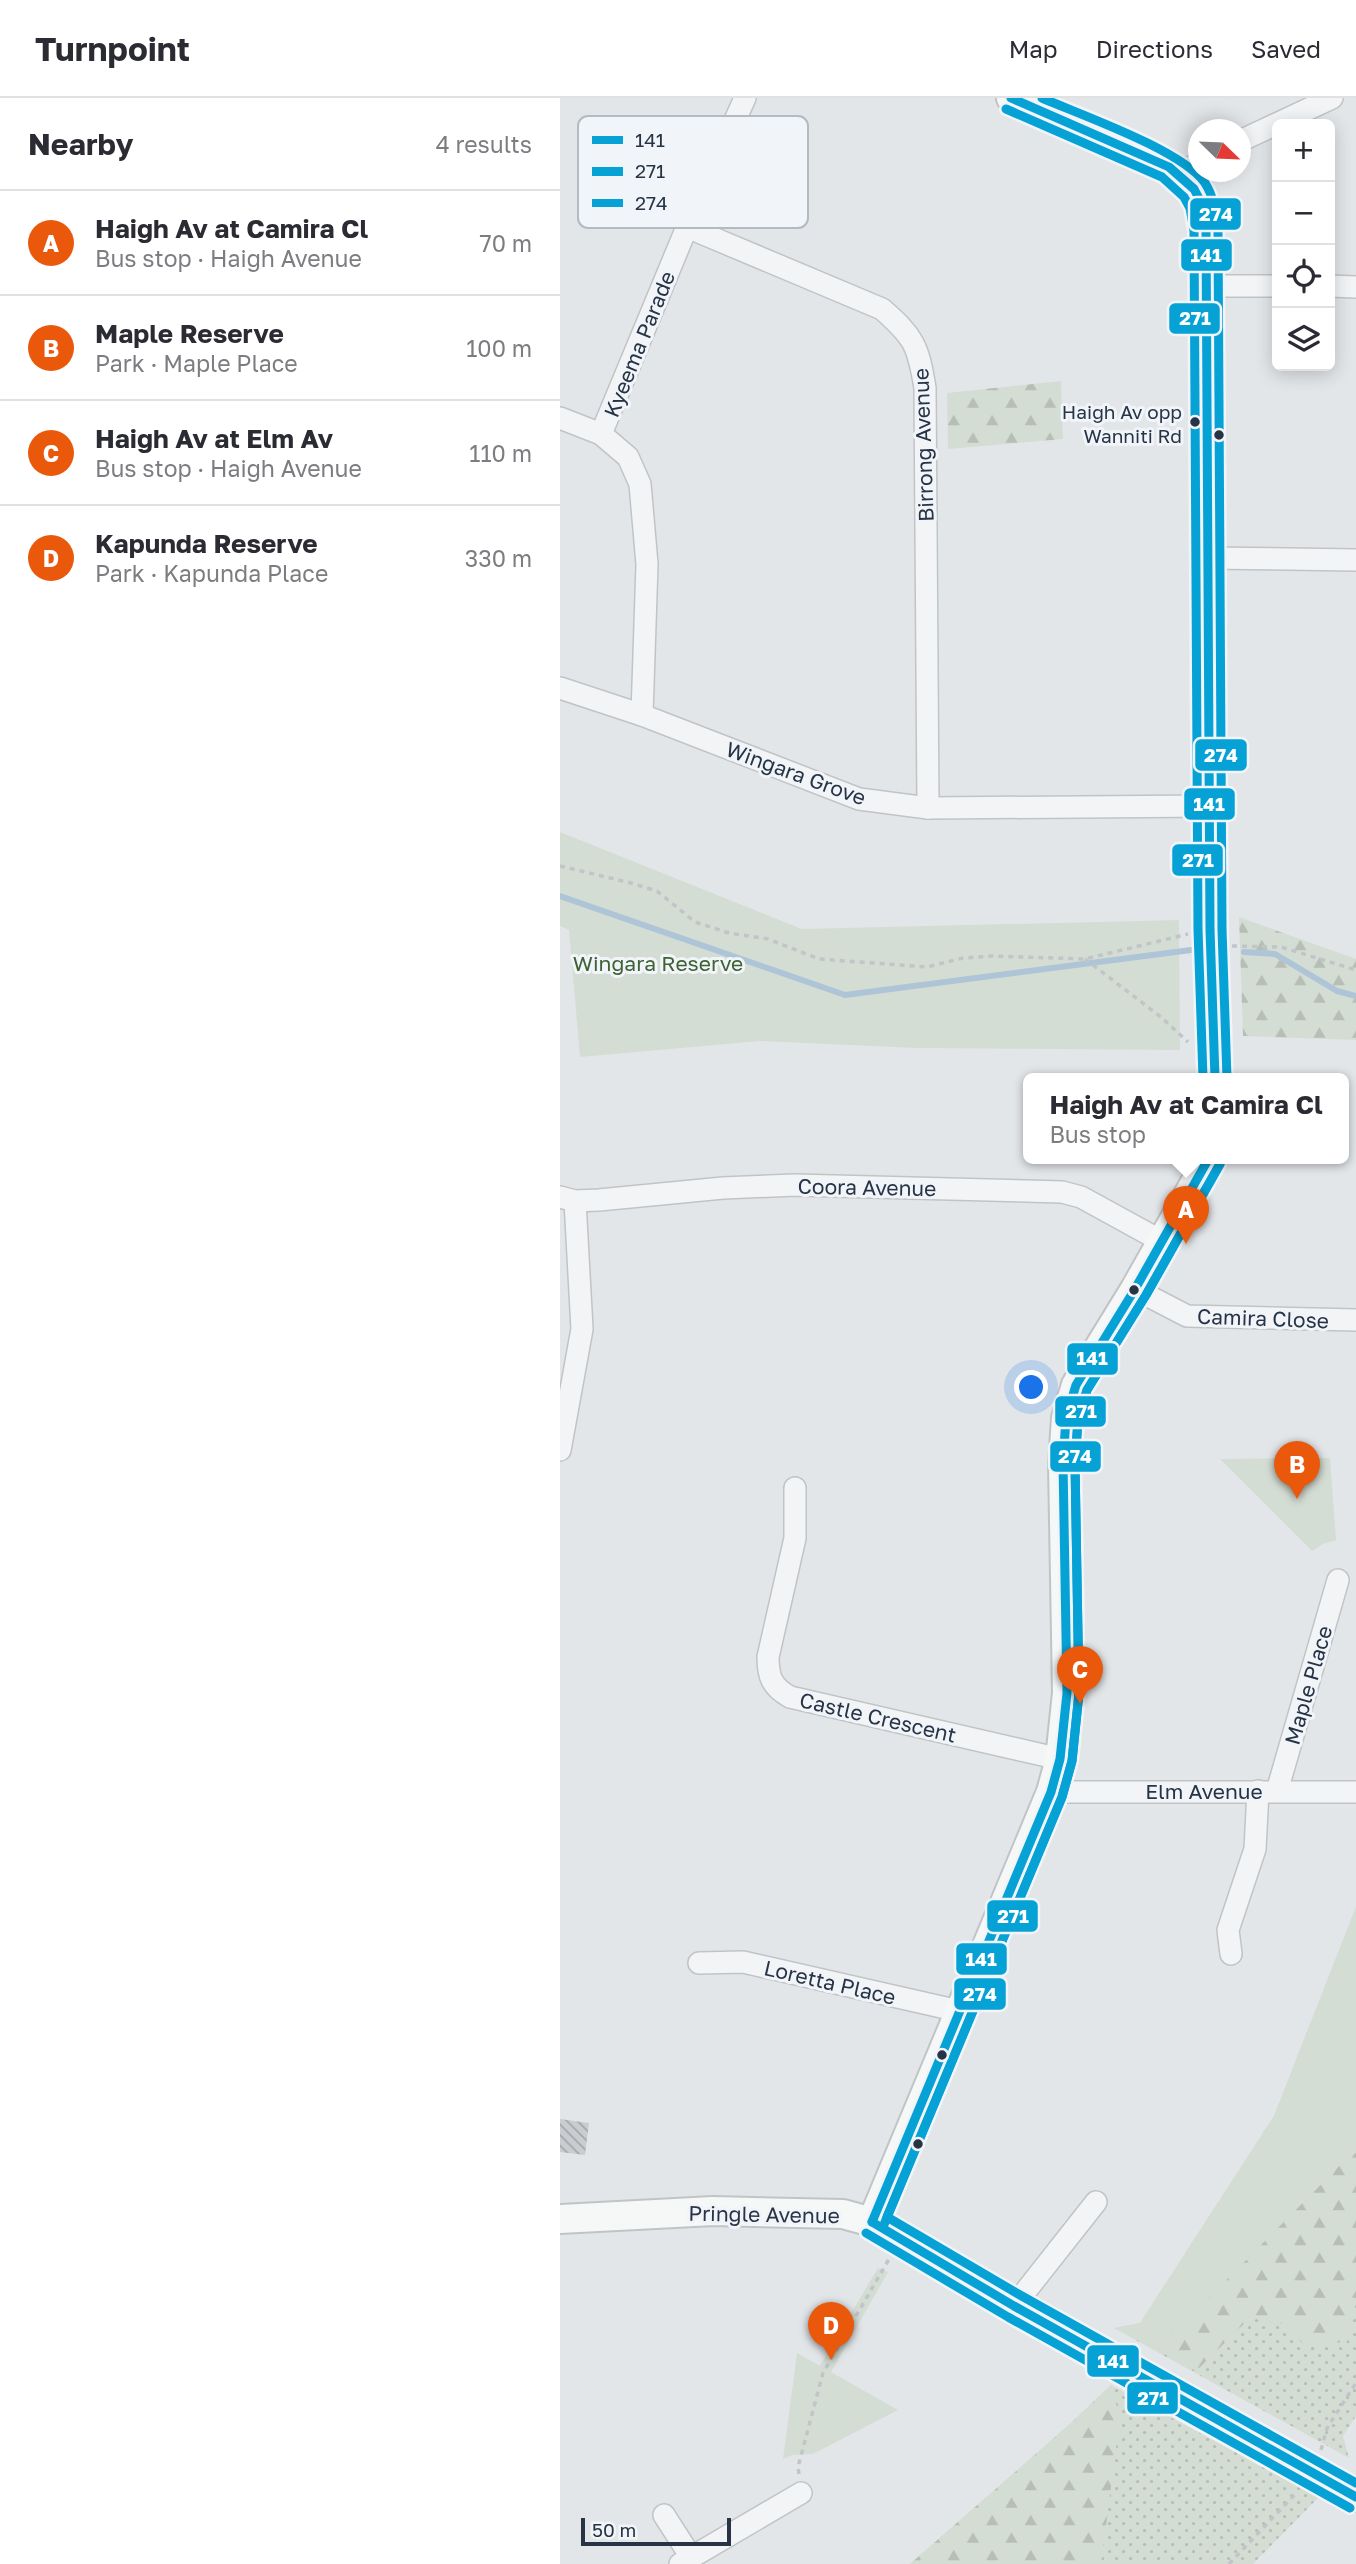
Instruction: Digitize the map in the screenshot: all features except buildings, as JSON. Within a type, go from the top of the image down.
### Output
[{"type":"street","name":"Kyeema Parade","points":[[737,116],[745,98]]},
{"type":"street","points":[[1011,98],[1153,159],[1188,168]]},
{"type":"street","points":[[1251,136],[1332,98]]},
{"type":"street","points":[[1193,182],[1202,204],[1206,230],[1206,558],[1215,1073]]},
{"type":"street","name":"Kyeema Parade","points":[[642,715],[647,564],[640,484],[628,457],[601,434],[687,228]]},
{"type":"street","name":"Birrong Avenue","points":[[689,228],[881,309],[907,331],[920,357],[925,388],[928,808]]},
{"type":"street","points":[[1206,286],[1272,286]]},
{"type":"street","points":[[1335,286],[1356,287]]},
{"type":"street","points":[[560,418],[601,434]]},
{"type":"street","points":[[1206,558],[1356,560]]},
{"type":"street","name":"Wingara Grove","points":[[560,688],[642,715],[859,799],[928,808],[1210,806]]},
{"type":"street","points":[[872,2222],[1051,1792],[1060,1759],[1067,1693],[1063,1463],[1066,1418],[1076,1385],[1163,1242],[1206,1164]]},
{"type":"street","name":"Coora Avenue","points":[[568,1199],[756,1186],[1062,1192],[1081,1197],[1163,1242]]},
{"type":"street","points":[[560,1450],[582,1329],[568,1199]]},
{"type":"street","name":"Camira Close","points":[[1135,1289],[1187,1316],[1356,1320]]},
{"type":"street","name":"Castle Crescent","points":[[795,1488],[795,1538],[768,1657],[768,1675],[778,1690],[790,1697],[1060,1759]]},
{"type":"street","name":"Maple Place","points":[[1231,1954],[1228,1930],[1255,1849],[1268,1791],[1338,1580]]},
{"type":"street","name":"Elm Avenue","points":[[1051,1792],[1356,1792]]},
{"type":"street","name":"Loretta Place","points":[[699,1963],[743,1962],[959,2011]]},
{"type":"street","points":[[1014,2306],[1096,2202]]},
{"type":"street","name":"Pringle Avenue","points":[[560,2219],[713,2211],[843,2214],[872,2222],[1014,2306],[1356,2497]]},
{"type":"street","points":[[664,2515],[685,2560],[801,2493]]},
{"type":"path","points":[[560,866],[657,891],[695,922],[729,933],[768,939],[819,959],[927,967],[963,958],[993,956],[1085,959],[1211,937],[1280,947],[1356,970]]},
{"type":"path","points":[[1085,959],[1161,1017],[1188,1042]]},
{"type":"path","points":[[801,2493],[798,2467],[823,2373],[889,2259]]},
{"type":"path","points":[[1228,2564],[1314,2474],[1327,2428],[1356,2382]]},
{"type":"green space","points":[[1061,381],[1063,439],[948,449],[947,393]]},
{"type":"green space","name":"Wingara Reserve","points":[[560,832],[802,929],[1179,920],[1180,1050],[915,1048],[760,1041],[580,1057],[569,930],[560,926]]},
{"type":"green space","points":[[1239,917],[1356,959],[1356,1040],[1243,1036]]},
{"type":"green space","points":[[1330,1458],[1336,1540],[1312,1551],[1220,1459]]},
{"type":"green space","points":[[1356,1907],[1356,2416],[1343,2436],[1349,2458],[1114,2328],[1140,2323],[1274,2116]]},
{"type":"green space","points":[[1356,1907],[1356,2153],[1349,2156],[1157,2350],[1114,2328],[1140,2323],[1274,2116]]},
{"type":"green space","points":[[1356,2153],[1356,2302],[1347,2342],[1304,2345],[1283,2324],[1250,2318],[1196,2371],[1157,2350],[1349,2156]]},
{"type":"green space","points":[[878,2268],[888,2272],[831,2372],[898,2410],[813,2454],[793,2455],[783,2459],[797,2353],[820,2366]]},
{"type":"green space","points":[[1111,2385],[1319,2497],[1253,2564],[910,2564],[1071,2423]]},
{"type":"green space","points":[[1111,2385],[1120,2418],[1101,2564],[910,2564],[1071,2423]]},
{"type":"waterway","points":[[560,896],[845,995],[1191,950]]},
{"type":"waterway","points":[[1244,952],[1275,954],[1337,991],[1356,996]]},
{"type":"transit line","name":"141","points":[[1011,98],[1169,167],[1194,189],[1202,204],[1206,230],[1210,929],[1215,1073]]},
{"type":"transit line","name":"274","points":[[1042,98],[1129,134],[1175,158],[1205,183],[1215,211],[1218,230],[1222,929],[1227,1073]]},
{"type":"transit line","name":"271","points":[[1006,109],[1162,177],[1184,197],[1190,208],[1194,231],[1198,929],[1203,1073]]},
{"type":"transit line","name":"141","points":[[872,2222],[1051,1792],[1060,1759],[1067,1693],[1063,1463],[1066,1418],[1076,1385],[1135,1289],[1206,1164]]},
{"type":"transit line","name":"271","points":[[883,2227],[1062,1797],[1072,1761],[1079,1693],[1075,1463],[1078,1420],[1087,1390],[1146,1295],[1220,1164]]},
{"type":"transit line","name":"274","points":[[1220,1164],[1146,1295],[1087,1390],[1078,1420],[1075,1463],[1079,1693],[1072,1761],[1062,1797],[887,2217],[1020,2295],[1356,2483]]},
{"type":"transit line","name":"141","points":[[872,2222],[1014,2306],[1356,2497]]},
{"type":"transit line","name":"271","points":[[866,2233],[1008,2317],[1350,2508]]},
{"type":"place","name":"Haigh Av opp Wanniti Rd","points":[[1195,422]]},
{"type":"place","name":"Haigh Av at Camira Cl","points":[[1186,1244]]},
{"type":"place","name":"Maple Reserve","points":[[1297,1499]]},
{"type":"place","name":"Haigh Av at Elm Av","points":[[1080,1704]]},
{"type":"place","name":"Kapunda Reserve","points":[[831,2360]]}]
